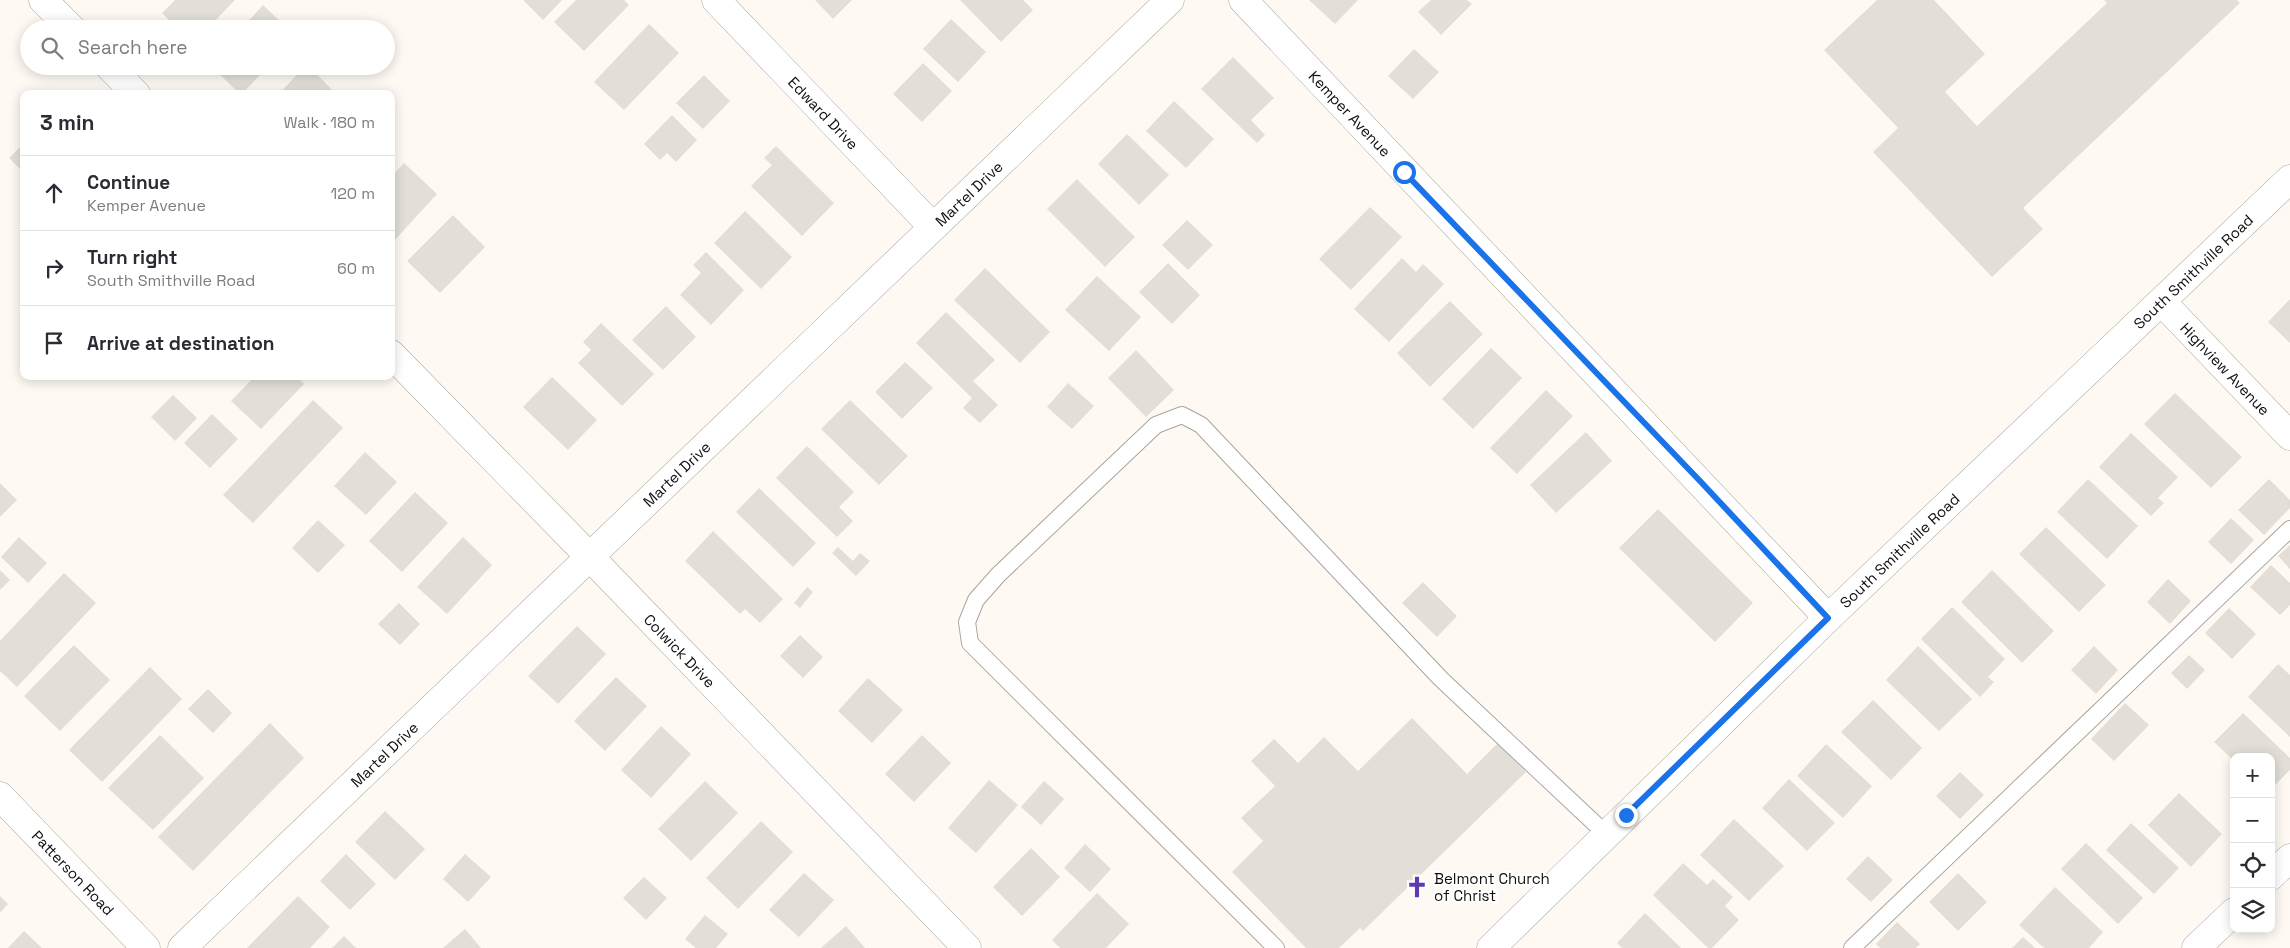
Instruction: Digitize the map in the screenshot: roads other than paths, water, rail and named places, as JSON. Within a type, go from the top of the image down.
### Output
[{"type":"street","points":[[44,0],[63,20]]},
{"type":"street","name":"Edward Drive","points":[[716,0],[932,226]]},
{"type":"street","name":"Martel Drive","points":[[182,948],[589,556],[784,372],[932,226],[1170,0]]},
{"type":"street","name":"Kemper Avenue","points":[[1243,0],[1828,618]]},
{"type":"street","points":[[117,75],[132,90]]},
{"type":"street","name":"South Smithville Road","points":[[1491,948],[1828,618],[2290,179]]},
{"type":"street","name":"Highview Avenue","points":[[2162,302],[2290,436]]},
{"type":"street","name":"Colwick Drive","points":[[395,358],[589,556],[967,948]]},
{"type":"street","name":"Patterson Road","points":[[0,796],[146,948]]},
{"type":"street","points":[[2275,872],[2290,858]]},
{"type":"street","points":[[2196,948],[2230,916]]},
{"type":"lane","points":[[1276,948],[970,643],[967,622],[976,600],[998,575],[1156,425],[1182,415],[1201,425],[1441,679],[1606,834]]},
{"type":"lane","points":[[1852,948],[2290,529]]},
{"type":"place","name":"Belmont Church of Christ","points":[[1417,887]]}]
